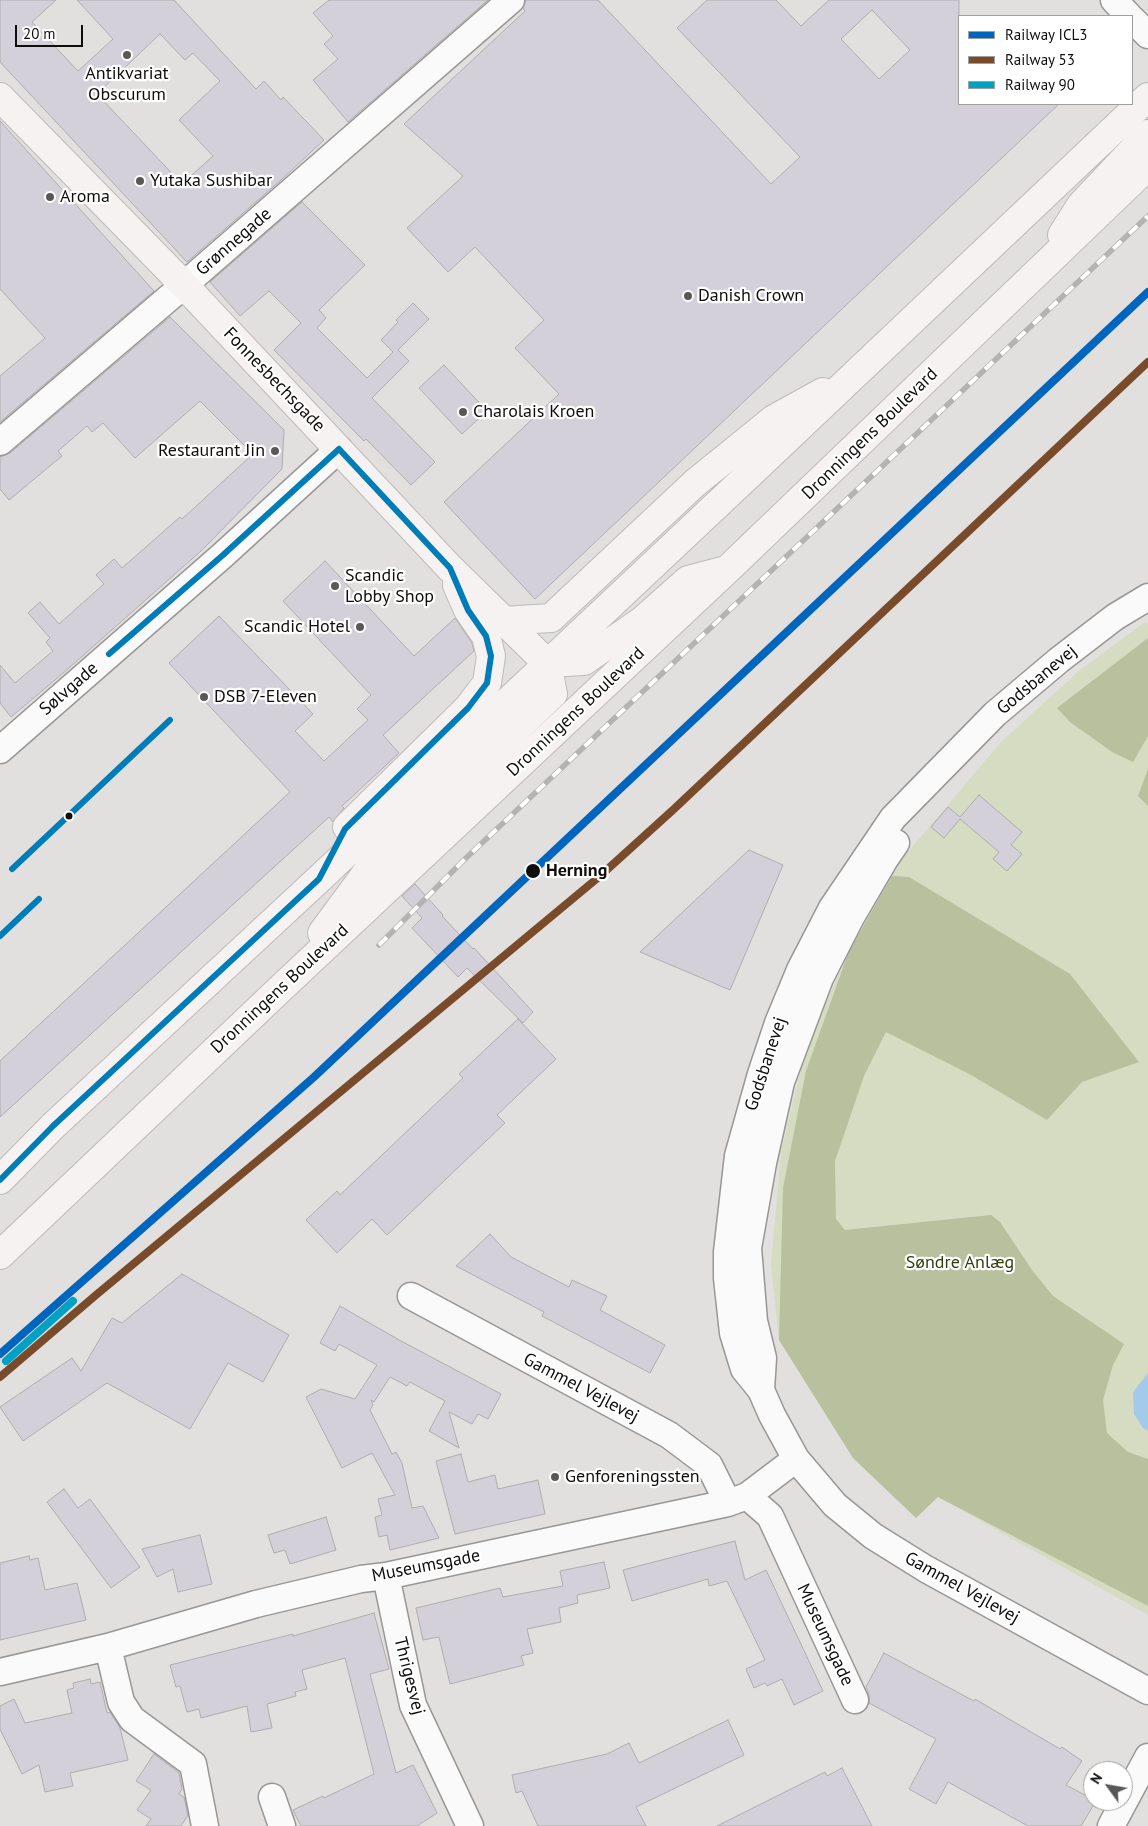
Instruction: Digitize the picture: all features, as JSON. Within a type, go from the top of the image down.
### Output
[{"type":"main road","name":"Fonnesbechsgade","points":[[0,97],[184,285],[450,568],[547,663]]},
{"type":"main road","points":[[0,1180],[53,1126],[858,373],[1148,97]]},
{"type":"main road","points":[[1039,273],[1080,205],[1148,134]]},
{"type":"main road","name":"Dronningens Boulevard","points":[[6,1244],[728,569],[1039,273],[1148,166]]},
{"type":"main road","points":[[503,621],[552,618],[695,483],[774,419],[858,373]]},
{"type":"main road","points":[[319,879],[345,829],[468,708],[487,682],[491,656],[486,636],[468,610],[450,568]]},
{"type":"main road","points":[[547,663],[584,661],[643,620],[688,580],[728,569]]},
{"type":"main road","points":[[279,990],[367,872],[553,694],[547,663]]},
{"type":"street","name":"Grønnegade","points":[[0,442],[184,285],[511,0]]},
{"type":"street","points":[[1114,0],[1129,15]]},
{"type":"street","points":[[1133,19],[1148,35]]},
{"type":"street","name":"Sølvgade","points":[[3,742],[223,555],[339,449]]},
{"type":"street","name":"Godsbanevej","points":[[796,1459],[761,1390],[763,1358],[754,1321],[748,1248],[763,1163],[781,1082],[820,978],[850,919],[885,858],[907,828],[936,776],[995,714],[1023,689],[1114,617],[1148,597]]},
{"type":"street","name":"Gammel Vejlevej","points":[[411,1296],[669,1435],[709,1466],[737,1500]]},
{"type":"street","name":"Gammel Vejlevej","points":[[796,1459],[835,1505],[873,1536],[926,1569],[1148,1691]]},
{"type":"street","name":"Museumsgade","points":[[0,1672],[108,1647],[256,1604],[361,1579],[386,1576],[737,1500],[796,1459]]},
{"type":"street","name":"Museumsgade","points":[[737,1500],[770,1516],[855,1700]]},
{"type":"street","name":"Thrigesvej","points":[[386,1576],[413,1705],[470,1826]]},
{"type":"street","points":[[108,1647],[121,1702],[132,1719],[193,1764],[205,1826]]},
{"type":"street","points":[[1111,1826],[1148,1757]]},
{"type":"street","points":[[272,1797],[282,1826]]},
{"type":"green space","name":"Søndre Anlæg","points":[[1145,622],[1148,624],[1148,1615],[938,1497],[916,1518],[853,1458],[779,1340],[771,1265],[781,1151],[807,1045],[849,951],[901,860],[1001,742],[1080,670]]},
{"type":"green space","points":[[1148,638],[1148,736],[1133,762],[1112,752],[1070,722],[1057,708]]},
{"type":"green space","points":[[1148,769],[1148,806],[1138,796]]},
{"type":"green space","points":[[892,876],[909,877],[1070,974],[1139,1062],[1082,1082],[1047,1120],[971,1075],[886,1032],[864,1076],[835,1161],[836,1219],[845,1230],[991,1215],[1000,1222],[1032,1270],[1053,1296],[1124,1344],[1113,1365],[1103,1400],[1107,1433],[1128,1452],[1148,1459],[1148,1606],[938,1497],[916,1518],[853,1458],[779,1340],[783,1188],[806,1071],[849,951]]},
{"type":"water","points":[[1148,1373],[1148,1431],[1143,1428],[1134,1414],[1133,1392]]},
{"type":"building","points":[[0,0],[56,0],[32,22],[78,71],[113,39],[77,0],[174,0],[256,89],[264,81],[281,100],[283,97],[324,140],[187,262],[0,62]],"holes":[[[160,34],[185,60],[193,53],[220,81],[179,120],[213,156],[182,184],[97,94]]]},
{"type":"building","points":[[329,0],[488,0],[348,122],[313,80],[338,59],[324,44],[333,36],[313,13]]},
{"type":"building","name":"Danish Crown","points":[[526,0],[598,0],[771,184],[800,157],[677,28],[707,0],[776,0],[801,26],[829,0],[959,0],[958,105],[1058,105],[535,599],[444,502],[559,394],[515,348],[544,320],[475,247],[448,272],[407,228],[463,176],[404,124],[525,11],[523,8]],"holes":[[[872,10],[910,50],[879,79],[841,39]]]},
{"type":"building","points":[[0,121],[154,291],[0,422],[0,376],[45,338],[0,289]]},
{"type":"building","points":[[302,202],[365,265],[319,310],[326,318],[317,328],[367,378],[393,352],[381,340],[398,322],[396,320],[413,303],[429,319],[398,350],[409,361],[372,398],[435,462],[411,485],[366,439],[364,441],[274,350],[301,323],[269,291],[240,316],[210,282]]},
{"type":"building","points":[[170,317],[284,430],[282,469],[201,551],[11,717],[0,703],[0,665],[15,683],[53,651],[46,642],[50,638],[28,613],[40,602],[59,624],[104,584],[96,575],[114,559],[122,568],[180,517],[182,519],[253,454],[200,401],[135,458],[103,423],[92,432],[87,426],[58,451],[62,456],[9,500],[0,489],[0,457],[10,453]]},
{"type":"building","points":[[444,365],[487,411],[462,434],[419,388]]},
{"type":"building","points":[[325,561],[414,656],[455,618],[472,643],[474,651],[383,735],[399,753],[342,806],[344,808],[333,822],[329,817],[0,1117],[0,1061],[290,792],[169,663],[219,616],[313,714],[295,731],[324,761],[368,720],[357,709],[371,695],[283,601]]},
{"type":"building","points":[[979,795],[1022,832],[1011,845],[1022,854],[1007,871],[993,859],[999,852],[960,819],[944,838],[931,827],[948,807],[960,817]]},
{"type":"building","points":[[749,850],[783,865],[730,990],[640,952]]},
{"type":"building","points":[[415,884],[442,916],[533,1012],[523,1023],[467,968],[458,977],[412,928],[422,918],[402,896]]},
{"type":"building","points":[[518,1019],[556,1059],[497,1115],[505,1123],[387,1235],[372,1219],[337,1253],[306,1220],[337,1191],[340,1195],[463,1078],[459,1074]]},
{"type":"building","points":[[490,1234],[511,1257],[569,1287],[572,1280],[607,1296],[600,1310],[665,1345],[650,1373],[542,1316],[544,1312],[456,1266]]},
{"type":"building","points":[[182,1274],[289,1335],[263,1382],[228,1363],[190,1429],[107,1383],[23,1441],[0,1407],[72,1358],[81,1371],[112,1318],[122,1323]]},
{"type":"building","points":[[340,1306],[501,1394],[488,1419],[478,1414],[472,1424],[449,1412],[459,1448],[429,1431],[445,1401],[410,1382],[407,1386],[390,1377],[374,1402],[371,1400],[373,1405],[370,1410],[392,1454],[396,1452],[402,1463],[412,1508],[423,1506],[439,1538],[390,1550],[387,1535],[379,1537],[375,1517],[382,1515],[378,1499],[395,1495],[372,1453],[342,1468],[306,1397],[321,1389],[355,1399],[377,1365],[339,1344],[335,1351],[320,1343]]},
{"type":"building","points":[[461,1454],[468,1482],[495,1475],[498,1489],[538,1480],[545,1514],[455,1534],[436,1461]]},
{"type":"building","points":[[64,1489],[78,1508],[90,1499],[140,1567],[111,1588],[47,1502]]},
{"type":"building","points":[[326,1517],[336,1550],[290,1564],[285,1550],[274,1553],[268,1535]]},
{"type":"building","points":[[200,1535],[212,1584],[178,1592],[173,1569],[157,1577],[142,1549]]},
{"type":"building","points":[[735,1541],[745,1580],[766,1570],[823,1691],[794,1705],[782,1679],[767,1686],[765,1683],[754,1688],[746,1669],[765,1660],[727,1581],[709,1586],[708,1579],[632,1601],[623,1570]]},
{"type":"building","points":[[29,1556],[30,1560],[38,1558],[45,1590],[77,1583],[86,1620],[0,1640],[0,1563]]},
{"type":"building","points":[[604,1562],[610,1588],[577,1595],[578,1603],[559,1608],[561,1622],[527,1629],[533,1653],[521,1656],[524,1665],[450,1684],[439,1637],[423,1640],[416,1608],[500,1588],[503,1597],[563,1586],[560,1571]]},
{"type":"building","points":[[374,1613],[389,1669],[370,1674],[396,1773],[413,1765],[437,1813],[417,1826],[301,1826],[293,1810],[323,1796],[324,1798],[374,1774],[345,1658],[302,1670],[307,1689],[295,1692],[296,1696],[267,1704],[272,1728],[251,1732],[247,1706],[201,1718],[199,1709],[187,1712],[180,1686],[176,1687],[170,1665],[293,1634],[293,1636]]},
{"type":"building","points":[[884,1653],[974,1701],[975,1699],[1060,1749],[1062,1747],[1082,1761],[1066,1785],[1083,1794],[1083,1811],[1090,1811],[1081,1826],[1028,1826],[948,1782],[936,1804],[909,1789],[936,1739],[869,1703],[869,1694],[866,1687]]},
{"type":"building","points":[[90,1679],[91,1684],[100,1682],[107,1713],[110,1712],[120,1728],[128,1760],[70,1773],[73,1786],[45,1792],[39,1765],[22,1774],[0,1729],[0,1706],[14,1699],[25,1723],[72,1713],[67,1690],[74,1688],[73,1683]]},
{"type":"building","points":[[728,1720],[744,1755],[636,1807],[646,1826],[538,1826],[522,1791],[516,1793],[512,1775],[607,1754],[629,1743],[639,1763]]},
{"type":"building","points":[[154,1754],[179,1773],[182,1789],[179,1794],[184,1797],[188,1815],[181,1826],[146,1826],[151,1819],[137,1810],[151,1790],[136,1781]]},
{"type":"building","points":[[842,1768],[872,1826],[717,1826],[825,1772],[827,1776]]},
{"type":"railway","points":[[379,945],[466,858],[1148,216]]},
{"type":"rail line","name":"ICL3","points":[[0,1354],[314,1077],[1148,292]]},
{"type":"rail line","name":"53","points":[[0,1377],[600,876],[674,809],[1148,362]]},
{"type":"rail line","name":"90","points":[[6,1361],[73,1301]]},
{"type":"transit line","points":[[109,654],[223,555],[339,449]]},
{"type":"transit line","points":[[0,1180],[53,1126],[319,879],[345,829],[468,708],[487,683],[491,656],[486,636],[468,610],[450,568],[339,449]]},
{"type":"transit line","points":[[12,869],[170,720]]},
{"type":"transit line","points":[[0,936],[39,899]]},
{"type":"place","name":"Antikvariat Obscurum","points":[[127,55]]},
{"type":"place","name":"Yutaka Sushibar","points":[[140,181]]},
{"type":"place","name":"Aroma","points":[[50,197]]},
{"type":"place","name":"Danish Crown","points":[[688,296]]},
{"type":"place","name":"Charolais Kroen","points":[[463,412]]},
{"type":"place","name":"Restaurant Jin","points":[[275,451]]},
{"type":"place","name":"Scandic Lobby Shop","points":[[335,586]]},
{"type":"place","name":"Scandic Hotel","points":[[360,627]]},
{"type":"place","name":"DSB 7-Eleven","points":[[204,697]]},
{"type":"place","name":"Herning","points":[[533,871]]},
{"type":"place","name":"Genforeningssten","points":[[555,1477]]}]
